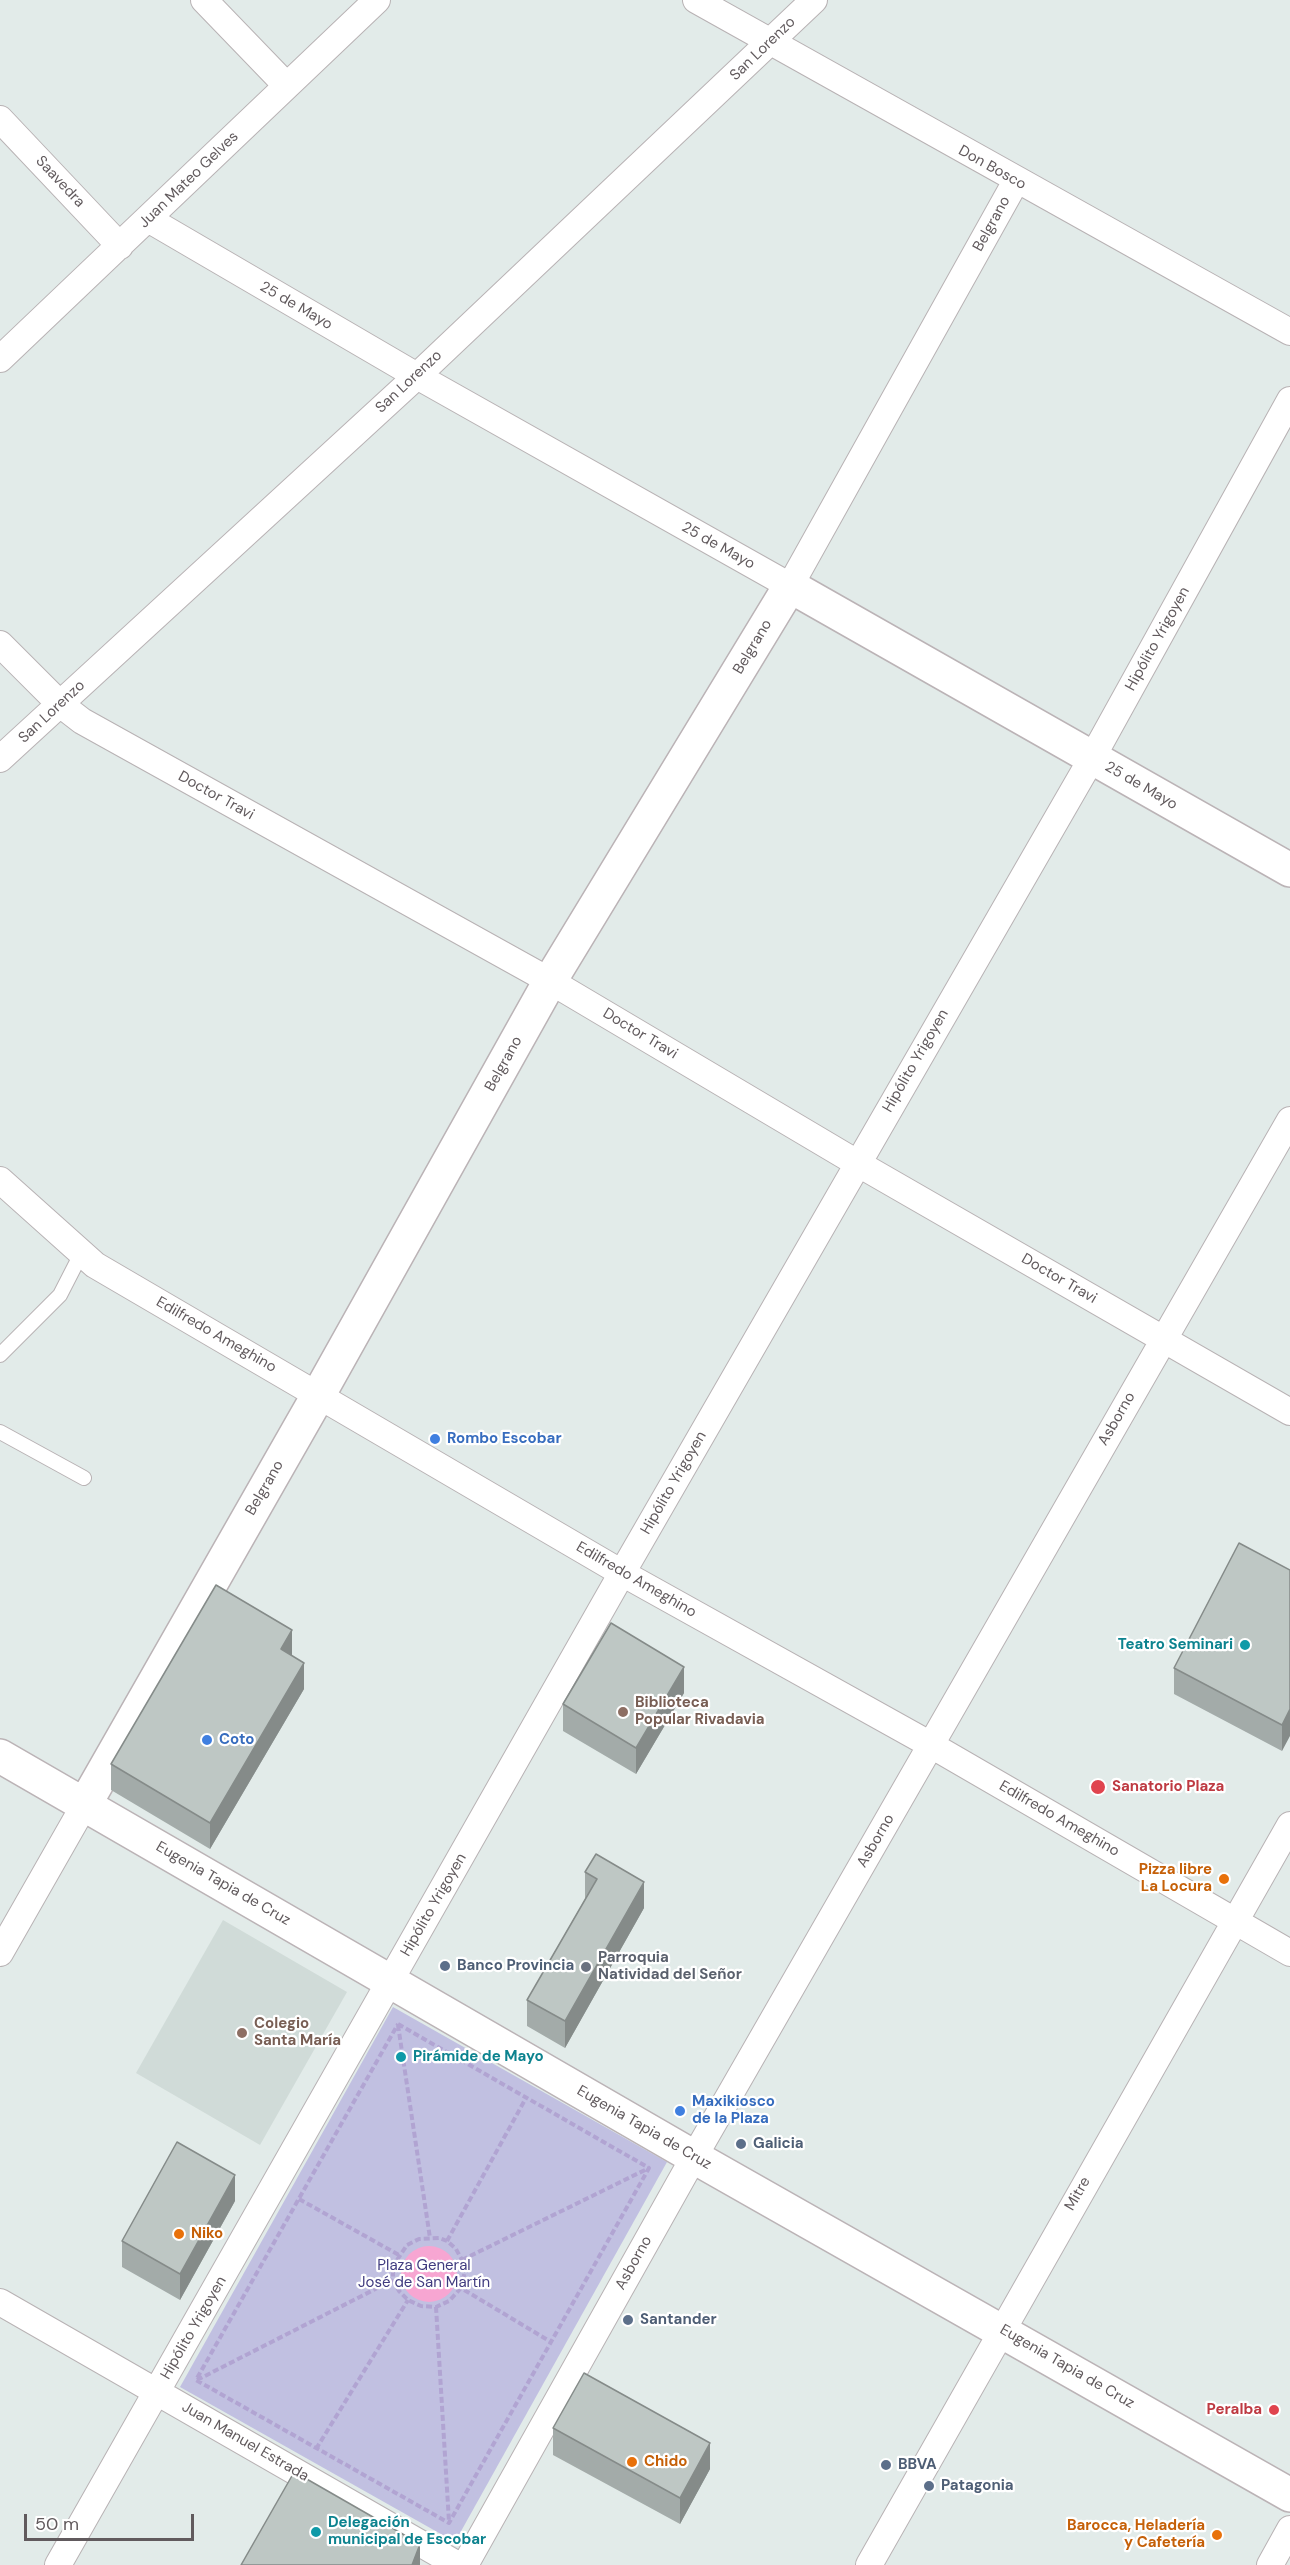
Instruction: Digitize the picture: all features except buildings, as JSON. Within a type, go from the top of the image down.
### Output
[{"type":"main road","name":"25 de Mayo","points":[[790,586],[1290,870]]},
{"type":"main road","name":"Belgrano","points":[[85,1804],[319,1394],[550,981],[790,586]]},
{"type":"main road","name":"Eugenia Tapia de Cruz","points":[[0,1756],[694,2157],[1290,2495]]},
{"type":"street","points":[[204,0],[286,85]]},
{"type":"street","name":"Juan Mateo Gelves","points":[[0,359],[377,0]]},
{"type":"street","name":"Don Bosco","points":[[696,0],[1016,181],[1290,332]]},
{"type":"street","name":"San Lorenzo","points":[[0,759],[417,376],[814,0]]},
{"type":"street","name":"Saavedra","points":[[0,119],[120,246]]},
{"type":"street","name":"Belgrano","points":[[790,586],[1016,181]]},
{"type":"street","name":"25 de Mayo","points":[[148,219],[417,376],[790,586]]},
{"type":"street","name":"Hipólito Yrigoyen","points":[[58,2565],[158,2393],[622,1573],[1092,758],[1290,400]]},
{"type":"street","name":"Doctor Travi","points":[[0,644],[60,704],[82,722],[550,981],[857,1163],[1290,1412]]},
{"type":"street","name":"Asborno","points":[[465,2565],[694,2157],[1162,1339],[1290,1120]]},
{"type":"street","name":"Edilfredo Ameghino","points":[[0,1180],[95,1265],[622,1573],[931,1745],[1290,1953]]},
{"type":"street","name":"Belgrano","points":[[0,1953],[85,1804]]},
{"type":"street","name":"Mitre","points":[[869,2565],[1290,1825]]},
{"type":"street","name":"Juan Manuel Estrada","points":[[0,2302],[458,2565]]},
{"type":"street","points":[[1270,2565],[1290,2529]]},
{"type":"lane","points":[[0,1355],[60,1295],[81,1254]]},
{"type":"lane","points":[[0,1432],[84,1478]]},
{"type":"path","points":[[398,2024],[649,2168]]},
{"type":"path","points":[[196,2380],[398,2024]]},
{"type":"path","points":[[398,2024],[430,2238]]},
{"type":"path","points":[[447,2241],[526,2098]]},
{"type":"path","points":[[462,2260],[649,2168]]},
{"type":"path","points":[[449,2523],[649,2168]]},
{"type":"path","points":[[299,2199],[399,2255]]},
{"type":"path","points":[[419,2239],[447,2241],[456,2248],[462,2260],[465,2271],[461,2288],[449,2301],[436,2307],[421,2306],[408,2300],[393,2280],[393,2266],[399,2255],[407,2245],[419,2239]]},
{"type":"path","points":[[196,2380],[393,2280]]},
{"type":"path","points":[[461,2288],[551,2342]]},
{"type":"path","points":[[316,2449],[408,2300]]},
{"type":"path","points":[[436,2307],[449,2523]]},
{"type":"path","points":[[196,2380],[449,2523]]},
{"type":"shaded area","name":"Colegio Santa María","points":[[223,1920],[347,1992],[260,2145],[136,2073]]},
{"type":"shaded area","points":[[423,2246],[435,2246],[449,2254],[457,2268],[455,2285],[449,2294],[435,2302],[423,2302],[406,2290],[401,2280],[401,2268],[413,2251]]},
{"type":"green space","name":"Plaza General José de San Martín","points":[[393,2007],[667,2162],[455,2542],[180,2387]]},
{"type":"place","name":"Rombo Escobar","points":[[435,1439]]},
{"type":"place","name":"Teatro Seminari","points":[[1245,1645]]},
{"type":"place","name":"Biblioteca Popular Rivadavia","points":[[623,1712]]},
{"type":"place","name":"Coto","points":[[207,1740]]},
{"type":"place","name":"Sanatorio Plaza","points":[[1098,1787]]},
{"type":"place","name":"Pizza libre La Locura","points":[[1224,1879]]},
{"type":"place","name":"Banco Provincia","points":[[445,1966]]},
{"type":"place","name":"Parroquia Natividad del Señor","points":[[586,1967]]},
{"type":"place","name":"Colegio Santa María","points":[[242,2033]]},
{"type":"place","name":"Pirámide de Mayo","points":[[401,2057]]},
{"type":"place","name":"Maxikiosco de la Plaza","points":[[680,2111]]},
{"type":"place","name":"Galicia","points":[[741,2144]]},
{"type":"place","name":"Niko","points":[[179,2234]]},
{"type":"place","name":"Santander","points":[[628,2320]]},
{"type":"place","name":"Peralba","points":[[1274,2410]]},
{"type":"place","name":"Chido","points":[[632,2462]]},
{"type":"place","name":"BBVA","points":[[886,2465]]},
{"type":"place","name":"Patagonia","points":[[929,2486]]},
{"type":"place","name":"Delegación municipal de Escobar","points":[[316,2532]]},
{"type":"place","name":"Barocca, Heladería y Cafetería","points":[[1217,2535]]}]
